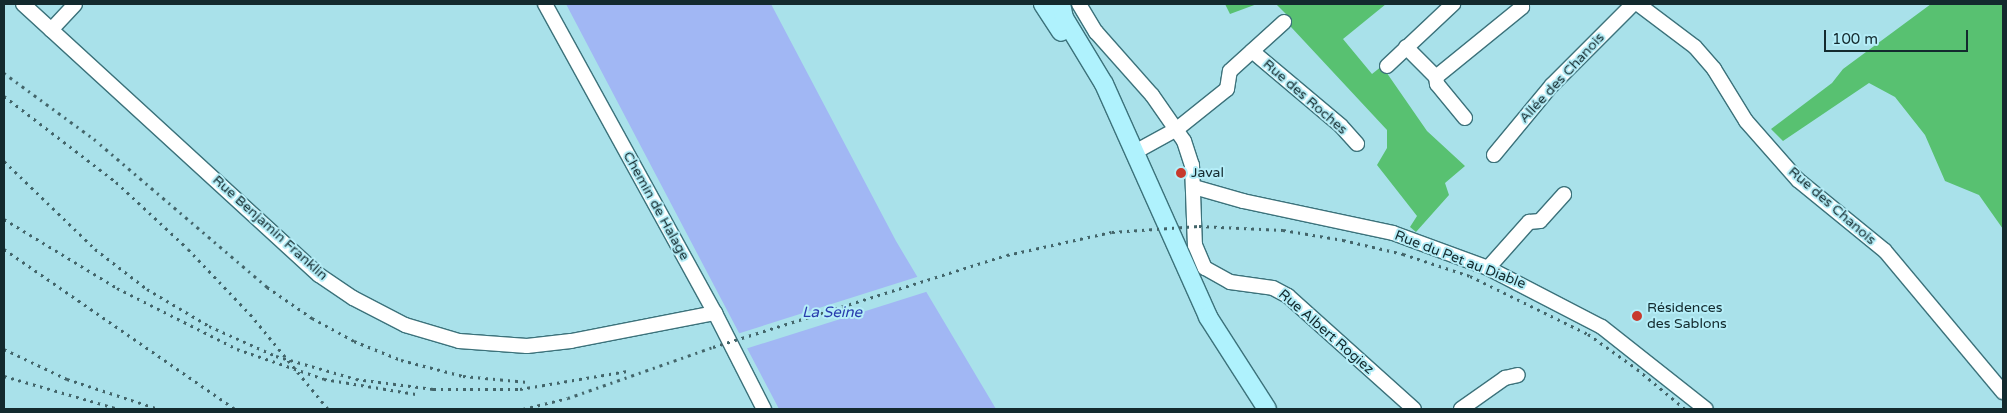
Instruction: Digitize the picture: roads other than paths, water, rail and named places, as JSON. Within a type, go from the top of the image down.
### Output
[{"type":"main road","points":[[1043,4],[1086,73],[1114,108]]},
{"type":"main road","points":[[1061,4],[1064,18],[1090,59],[1114,108],[1221,340],[1267,409]]},
{"type":"street","name":"Rue Benjamin Franklin","points":[[23,4],[319,275],[353,298],[405,325],[459,341],[527,346],[570,341],[715,313]]},
{"type":"street","points":[[51,30],[75,4]]},
{"type":"street","name":"Chemin de Halage","points":[[545,4],[715,313],[764,409]]},
{"type":"street","name":"Rue Albert Rogiez","points":[[1079,4],[1096,32],[1171,132],[1188,149],[1194,187],[1195,245],[1205,268],[1230,282],[1273,288],[1288,296],[1414,409]]},
{"type":"street","points":[[1387,66],[1452,4]]},
{"type":"street","points":[[1436,77],[1522,7],[1522,4]]},
{"type":"street","name":"Allée des Chanois","points":[[1494,155],[1552,85],[1633,4]]},
{"type":"street","name":"Rue des Chanois","points":[[1638,4],[1695,47],[1714,69],[1746,121],[1798,180],[1885,251],[2003,392]]},
{"type":"street","name":"Rue des Roches","points":[[1135,152],[1171,132],[1226,89],[1230,71],[1284,22]]},
{"type":"street","points":[[1406,47],[1436,77],[1437,84],[1465,118]]},
{"type":"street","name":"Rue des Roches","points":[[1252,51],[1341,126],[1357,144]]},
{"type":"street","name":"Rue du Pet au Diable","points":[[1194,187],[1244,201],[1393,233],[1488,268],[1602,327],[1706,409]]},
{"type":"street","points":[[1488,268],[1530,222],[1540,221],[1564,194]]},
{"type":"street","points":[[1461,409],[1505,378],[1518,375]]},
{"type":"water","name":"La Seine","points":[[566,4],[771,4],[896,241],[996,409],[779,409]]},
{"type":"railway","points":[[4,73],[94,139],[267,287],[312,318],[354,341],[401,360],[463,376],[528,382]]},
{"type":"railway","points":[[4,96],[116,182],[188,249],[250,314],[328,409]]},
{"type":"railway","points":[[4,161],[95,249],[147,289],[209,326],[276,356],[356,379],[433,389],[520,389],[627,371]]},
{"type":"railway","points":[[4,219],[117,288],[237,349],[324,379],[416,394]]},
{"type":"railway","points":[[523,409],[568,398],[713,347],[1007,255],[1112,232],[1199,226],[1283,230],[1343,240],[1403,254],[1470,276],[1588,334],[1637,369],[1685,409]]},
{"type":"railway","points":[[4,249],[235,409]]},
{"type":"railway","points":[[4,349],[67,379],[159,409]]},
{"type":"railway","points":[[4,376],[119,409]]},
{"type":"place","name":"Javal","points":[[1181,173]]},
{"type":"place","name":"Résidences des Sablons","points":[[1637,316]]}]
